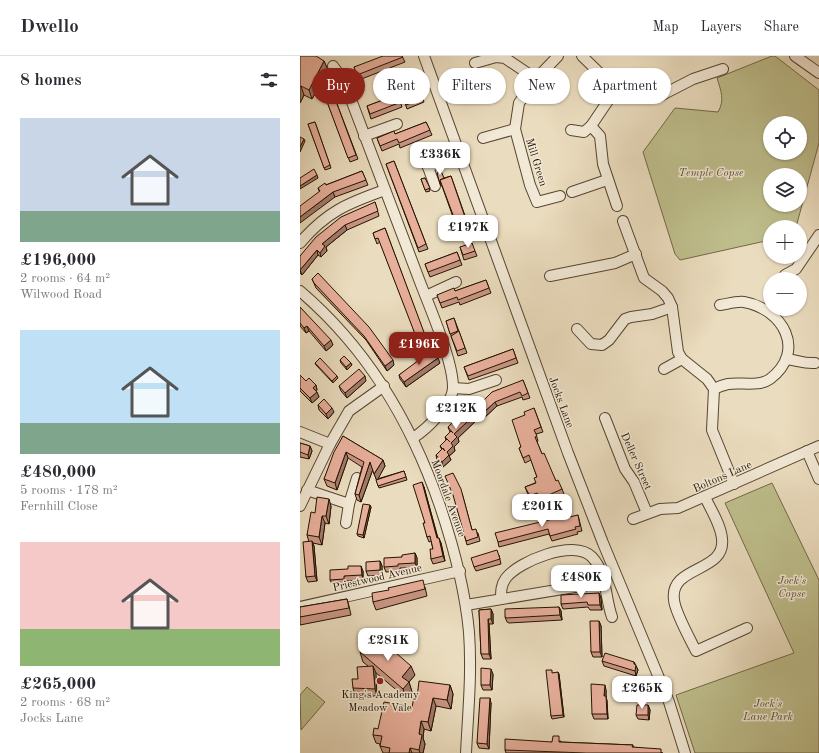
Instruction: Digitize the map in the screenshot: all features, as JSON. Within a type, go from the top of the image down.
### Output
[{"type":"street","name":"Jocks Lane","points":[[424,56],[571,460],[603,543],[669,702],[685,753]]},
{"type":"street","name":"Mill Green","points":[[547,68],[558,56]]},
{"type":"street","points":[[582,56],[594,68]]},
{"type":"street","points":[[795,56],[819,73]]},
{"type":"street","points":[[475,63],[496,57],[505,58],[522,68]]},
{"type":"street","points":[[671,90],[693,79],[723,68]]},
{"type":"street","points":[[352,104],[446,352],[453,388],[442,412],[413,438]]},
{"type":"street","name":"Mill Green","points":[[520,104],[515,129],[530,185],[537,202],[560,196]]},
{"type":"street","points":[[571,130],[584,132],[591,126],[606,104]]},
{"type":"street","points":[[364,136],[397,124]]},
{"type":"street","points":[[591,126],[600,136],[603,164],[607,180],[617,206]]},
{"type":"street","name":"Mill Green","points":[[483,138],[515,129]]},
{"type":"street","points":[[435,186],[426,163],[460,154]]},
{"type":"street","points":[[572,192],[607,180]]},
{"type":"street","points":[[300,243],[320,222],[338,209],[384,190]]},
{"type":"street","points":[[623,221],[644,278],[662,291],[668,298],[672,307],[678,352],[682,359],[707,379],[714,389],[712,430],[734,484]]},
{"type":"street","points":[[790,272],[796,269],[819,235]]},
{"type":"street","points":[[550,276],[615,263],[636,254]]},
{"type":"street","points":[[426,296],[456,282]]},
{"type":"street","name":"Moordale Avenue","points":[[300,291],[319,307],[340,330],[384,386],[413,438],[436,494],[454,545],[466,605],[470,664],[466,753]]},
{"type":"street","points":[[714,389],[728,384],[748,384],[767,380],[779,370],[786,359],[788,351],[788,339],[786,332],[776,317],[763,309],[742,302],[720,305]]},
{"type":"street","points":[[577,329],[591,344],[602,345],[609,340],[625,319],[652,314],[672,307]]},
{"type":"street","points":[[664,370],[682,359]]},
{"type":"street","points":[[786,359],[798,360],[805,364],[815,363]]},
{"type":"street","points":[[453,388],[469,390],[496,380]]},
{"type":"street","points":[[300,506],[330,444],[349,411],[384,386]]},
{"type":"street","name":"Deller Street","points":[[605,418],[625,469],[634,482],[647,513]]},
{"type":"street","points":[[300,432],[330,444]]},
{"type":"street","name":"Boltons Lane","points":[[633,519],[660,509],[678,508],[819,446]]},
{"type":"street","points":[[806,451],[819,479]]},
{"type":"street","points":[[346,523],[349,504],[358,478]]},
{"type":"street","points":[[307,490],[349,504]]},
{"type":"street","points":[[705,497],[722,534],[723,540],[721,553],[714,561],[686,575],[675,588],[674,601],[696,651],[747,628]]},
{"type":"street","points":[[501,599],[502,584],[514,570],[552,552],[562,549],[582,551],[592,556],[604,582],[612,619]]},
{"type":"street","name":"Priestwood Avenue","points":[[300,607],[460,571]]},
{"type":"street","points":[[466,605],[604,582]]},
{"type":"green space","name":"Temple Copse","points":[[775,56],[819,90],[819,143],[807,187],[807,168],[763,168],[763,212],[800,212],[798,220],[763,220],[763,242],[680,260],[675,254],[643,152],[675,108],[718,112],[722,99],[717,78]]},
{"type":"green space","points":[[772,483],[819,580],[819,753],[695,753],[676,695],[794,653],[725,503]]},
{"type":"green space","points":[[307,687],[325,702],[301,730],[300,695]]},
{"type":"building","points":[[300,56],[316,56],[324,61],[320,68],[312,68],[312,84],[309,90],[301,86],[300,87]]},
{"type":"building","points":[[383,56],[403,57],[365,72],[365,68],[354,67]]},
{"type":"building","points":[[328,104],[337,104],[356,155],[348,158]]},
{"type":"building","points":[[373,104],[396,104],[370,114],[367,106]]},
{"type":"building","points":[[315,122],[330,165],[324,168],[308,124]]},
{"type":"building","points":[[426,122],[430,130],[399,143],[397,139],[380,146],[377,138],[394,131],[395,134]]},
{"type":"building","points":[[300,137],[304,139],[300,147]]},
{"type":"building","points":[[394,161],[426,244],[418,248],[386,164]]},
{"type":"building","points":[[314,169],[317,175],[300,186],[300,178]]},
{"type":"building","points":[[362,171],[366,180],[333,192],[300,217],[300,206],[320,191],[318,188],[325,183],[326,185]]},
{"type":"building","points":[[441,171],[444,178],[440,180],[440,184],[437,173]]},
{"type":"building","points":[[451,176],[466,220],[456,223],[440,180]]},
{"type":"building","points":[[425,178],[430,188],[425,190],[421,179]]},
{"type":"building","points":[[375,202],[378,211],[345,225],[322,244],[325,246],[320,253],[317,250],[300,270],[300,256],[316,237],[341,217]]},
{"type":"building","points":[[385,228],[428,343],[422,345],[417,333],[415,334],[378,238],[375,239],[373,233]]},
{"type":"building","points":[[472,243],[475,251],[463,255],[460,247]]},
{"type":"building","points":[[457,252],[460,260],[428,272],[425,264]]},
{"type":"building","points":[[318,273],[369,327],[393,360],[385,366],[364,336],[314,283],[312,279]]},
{"type":"building","points":[[486,280],[489,288],[458,300],[457,297],[440,303],[437,295],[454,288],[455,291]]},
{"type":"building","points":[[300,307],[331,340],[324,346],[307,326],[304,328],[300,323]]},
{"type":"building","points":[[454,318],[458,331],[450,334],[446,321]]},
{"type":"building","points":[[459,331],[465,348],[457,351],[451,336]]},
{"type":"building","points":[[513,349],[516,358],[468,376],[464,367]]},
{"type":"building","points":[[431,351],[431,353],[434,352],[438,358],[404,382],[399,375]]},
{"type":"building","points":[[344,356],[351,363],[346,367],[340,360]]},
{"type":"building","points":[[320,358],[337,376],[332,381],[315,363]]},
{"type":"building","points":[[359,369],[365,376],[345,393],[339,386]]},
{"type":"building","points":[[300,375],[306,381],[309,378],[316,385],[313,388],[317,392],[310,398],[300,388]]},
{"type":"building","points":[[523,380],[528,393],[522,396],[520,392],[495,402],[483,413],[477,407],[492,392]]},
{"type":"building","points":[[324,399],[332,408],[326,414],[318,405]]},
{"type":"building","points":[[473,403],[480,410],[454,434],[457,437],[451,443],[453,446],[447,452],[449,455],[442,462],[436,455],[442,448],[440,446],[447,439],[445,437],[451,431],[453,433],[448,427]]},
{"type":"building","points":[[534,408],[541,427],[534,430],[537,436],[535,437],[542,454],[544,453],[556,481],[558,480],[562,489],[540,499],[537,493],[530,496],[525,487],[536,483],[534,478],[537,477],[529,455],[523,458],[512,420],[525,415],[524,412]]},
{"type":"building","points":[[343,436],[383,460],[374,474],[370,462],[359,495],[355,494],[364,462],[346,452],[335,483],[324,479],[334,452]]},
{"type":"building","points":[[300,443],[310,446],[308,455],[300,452]]},
{"type":"building","points":[[404,471],[406,477],[378,486],[376,480]]},
{"type":"building","points":[[453,473],[461,489],[472,530],[476,529],[478,537],[466,541],[453,495],[445,476]]},
{"type":"building","points":[[422,482],[443,556],[431,559],[430,549],[433,549],[430,536],[427,537],[423,523],[425,523],[413,485]]},
{"type":"building","points":[[317,497],[329,499],[326,516],[322,516],[319,537],[307,535],[311,512],[315,513]]},
{"type":"building","points":[[363,504],[370,505],[363,535],[357,534]]},
{"type":"building","points":[[578,515],[580,526],[575,527],[576,529],[550,536],[548,529],[498,542],[495,533],[565,516],[565,518]]},
{"type":"building","points":[[312,541],[315,576],[306,577],[303,542]]},
{"type":"building","points":[[497,550],[500,559],[474,567],[471,558]]},
{"type":"building","points":[[415,553],[415,563],[384,567],[384,558],[402,557],[402,555]]},
{"type":"building","points":[[380,561],[380,570],[366,571],[366,562]]},
{"type":"building","points":[[348,566],[361,566],[362,575],[344,576],[344,579],[330,580],[330,570],[348,569]]},
{"type":"building","points":[[423,580],[425,589],[373,602],[372,593],[389,590],[388,588]]},
{"type":"building","points":[[599,593],[600,605],[588,605],[587,602],[561,604],[561,595]]},
{"type":"building","points":[[347,599],[349,608],[300,617],[300,607]]},
{"type":"building","points":[[559,607],[560,615],[505,617],[505,609]]},
{"type":"building","points":[[491,609],[491,619],[488,619],[489,654],[481,654],[479,610]]},
{"type":"building","points":[[590,621],[599,621],[600,652],[591,652]]},
{"type":"building","points":[[380,639],[411,666],[402,677],[409,682],[403,689],[360,652],[366,645],[371,650]]},
{"type":"building","points":[[605,653],[634,662],[636,665],[635,671],[602,661]]},
{"type":"building","points":[[373,666],[375,689],[353,688],[352,679],[358,679],[357,667]]},
{"type":"building","points":[[481,668],[491,669],[490,685],[481,685]]},
{"type":"building","points":[[546,670],[552,670],[552,673],[558,672],[563,715],[551,716]]},
{"type":"building","points":[[419,681],[450,685],[447,700],[433,698],[428,722],[421,721],[419,734],[422,735],[419,750],[410,748],[409,753],[389,753],[390,748],[380,746],[382,736],[373,735],[374,728],[378,729],[384,702],[412,707],[414,697],[417,698]]},
{"type":"building","points":[[591,684],[605,685],[604,696],[606,696],[607,714],[592,714]]},
{"type":"building","points":[[480,698],[490,698],[487,744],[477,743]]},
{"type":"building","points":[[637,705],[648,705],[648,715],[636,715]]},
{"type":"building","points":[[553,736],[559,736],[559,742],[633,745],[632,747],[661,749],[661,753],[586,753],[505,750],[505,739],[552,742]]},
{"type":"place","name":"King's Academy Meadow Vale","points":[[380,681]]},
{"type":"park label","name":"Jock's Copse","points":[[792,586]]},
{"type":"park label","name":"Jock's Lane Park","points":[[768,709]]}]
